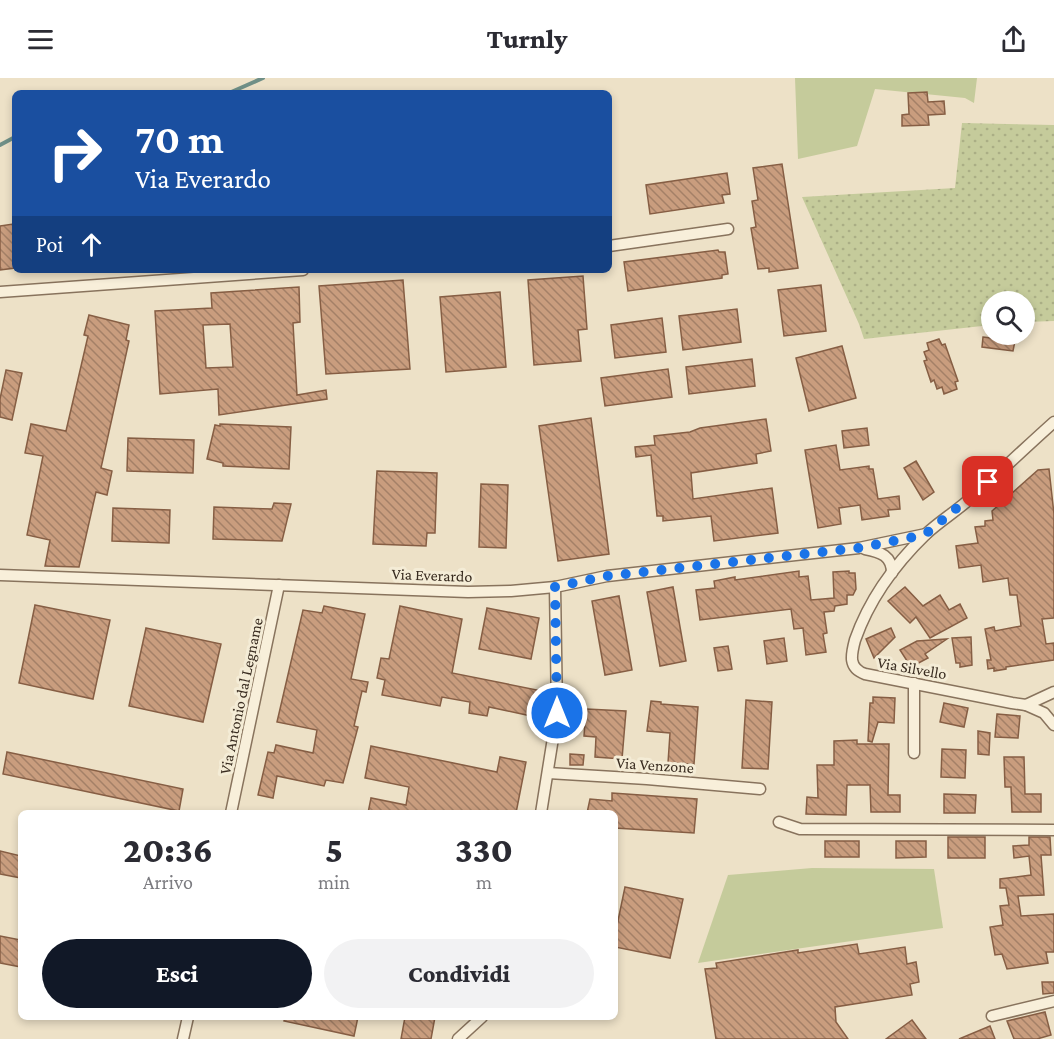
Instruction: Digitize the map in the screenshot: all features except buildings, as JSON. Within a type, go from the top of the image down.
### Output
[{"type":"street","points":[[612,246],[728,229]]},
{"type":"street","points":[[0,292],[262,273]]},
{"type":"street","name":"Via Silvello","points":[[1026,705],[858,672],[851,662],[851,652],[861,623],[882,585],[926,534],[971,498],[1054,422]]},
{"type":"street","points":[[1039,435],[1053,438]]},
{"type":"street","name":"Via Everardo","points":[[0,575],[468,592],[511,591],[555,587],[607,576],[859,548],[926,534]]},
{"type":"street","name":"Via Everardo","points":[[859,548],[885,555],[892,565],[892,573]]},
{"type":"street","name":"Via Antonio dal Legname","points":[[232,810],[279,585]]},
{"type":"street","points":[[542,810],[557,713],[555,587]]},
{"type":"street","points":[[914,683],[914,753]]},
{"type":"street","points":[[1026,705],[1054,692]]},
{"type":"street","points":[[1026,705],[1044,713],[1054,725]]},
{"type":"street","name":"Via Venzone","points":[[548,773],[760,789]]},
{"type":"street","points":[[779,822],[800,829],[1054,830]]},
{"type":"street","points":[[992,1016],[1054,1001]]},
{"type":"street","points":[[183,1039],[187,1020]]},
{"type":"street","points":[[458,1039],[479,1020]]},
{"type":"green space","points":[[795,78],[977,78],[974,103],[965,98],[875,89],[857,146],[798,159]]},
{"type":"green space","points":[[962,123],[1054,125],[1054,321],[1035,322],[1035,291],[981,291],[981,326],[864,339],[802,197],[955,188]]},
{"type":"green space","points":[[812,868],[934,869],[943,928],[698,963],[728,875]]},
{"type":"waterway","points":[[236,90],[263,78]]},
{"type":"waterway","points":[[0,145],[12,139]]},
{"type":"route","points":[[557,713],[555,587],[607,576],[859,548],[914,537],[926,534],[988,482]]}]
